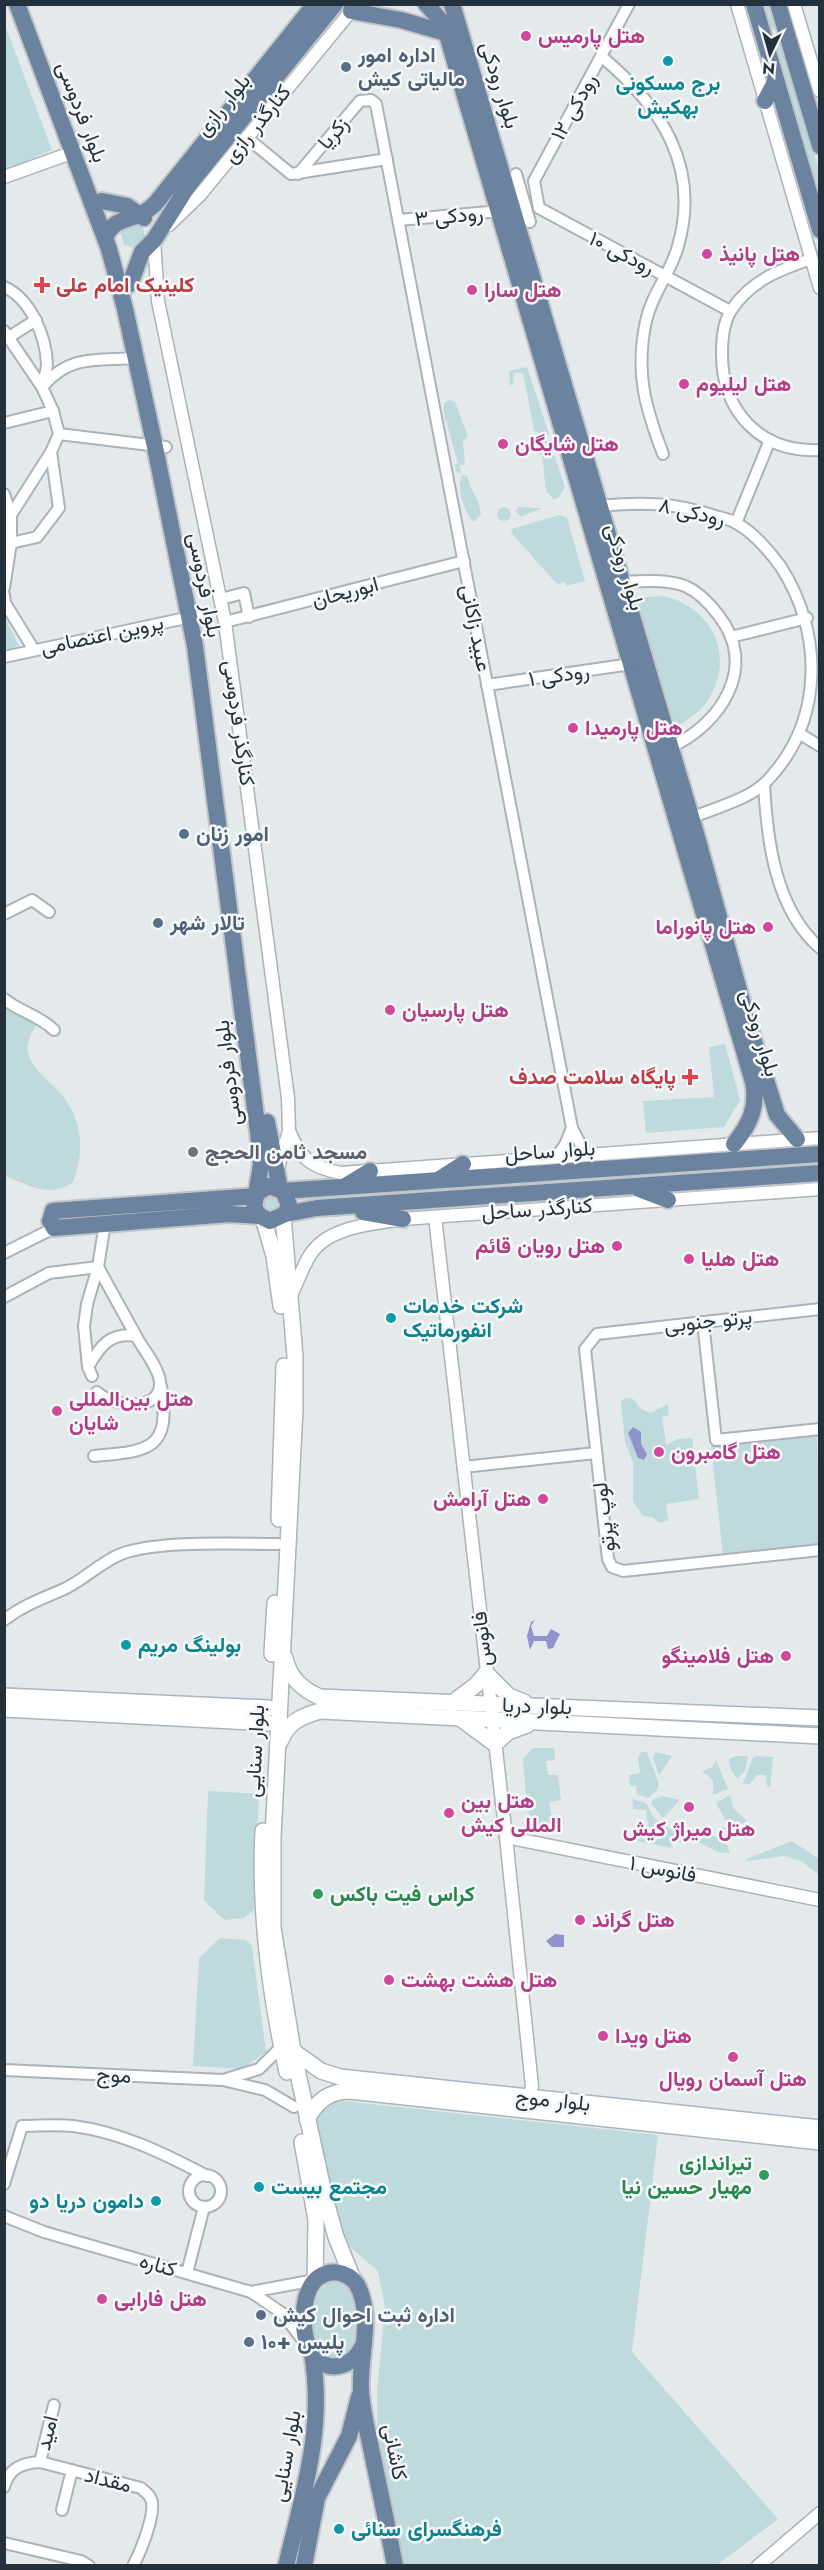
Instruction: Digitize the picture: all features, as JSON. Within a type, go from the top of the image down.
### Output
[{"type":"main road","name":"بلوار فردوسی","points":[[17,4],[102,201],[136,358],[161,447]]},
{"type":"main road","name":"بلوار فردوسی","points":[[28,4],[111,241],[130,284],[195,616],[225,786],[268,1131],[280,1185]]},
{"type":"main road","name":"بلوار رازی","points":[[141,215],[171,186],[236,100],[315,4]]},
{"type":"main road","name":"بلوار رودکی","points":[[426,4],[436,13],[446,33],[753,1082],[755,1108],[744,1131],[734,1144]]},
{"type":"main road","name":"بلوار رودکی","points":[[452,4],[510,175],[598,506],[691,818],[747,1019],[780,1121],[797,1139]]},
{"type":"main road","points":[[754,4],[819,230]]},
{"type":"main road","points":[[778,4],[819,146]]},
{"type":"main road","name":"بلوار رازی","points":[[142,252],[154,240],[176,203],[248,109],[348,6]]},
{"type":"main road","points":[[348,6],[446,33]]},
{"type":"main road","points":[[765,101],[776,80]]},
{"type":"main road","points":[[171,186],[176,203]]},
{"type":"main road","points":[[102,201],[127,206],[141,215],[152,229],[154,240]]},
{"type":"main road","points":[[500,212],[524,224]]},
{"type":"main road","points":[[130,284],[142,252],[111,241],[126,217],[141,215]]},
{"type":"main road","name":"بلوار فردوسی","points":[[195,616],[258,1132],[261,1164],[256,1195]]},
{"type":"main road","points":[[755,1108],[762,1114],[771,1113],[775,1108]]},
{"type":"main road","name":"بلوار ساحل","points":[[280,1185],[343,1187],[435,1182],[819,1154]]},
{"type":"main road","points":[[435,1182],[463,1164]]},
{"type":"main road","points":[[343,1187],[370,1171]]},
{"type":"main road","name":"بلوار ساحل","points":[[284,1215],[339,1208],[819,1173]]},
{"type":"main road","points":[[280,1185],[289,1205],[284,1215],[276,1220],[229,1214],[105,1222],[53,1219],[256,1195],[269,1186],[280,1185]]},
{"type":"main road","points":[[632,1186],[668,1200]]},
{"type":"main road","points":[[256,1195],[254,1208],[262,1217]]},
{"type":"main road","points":[[339,1208],[404,1219]]},
{"type":"main road","name":"بلوار سنایی","points":[[284,1215],[295,1409],[277,1751],[272,1878],[273,1928],[294,2107],[314,2201],[315,2280]]},
{"type":"main road","name":"بلوار سنایی","points":[[262,1217],[276,1266],[284,1357],[278,1545],[261,1878],[263,1929],[287,2049],[307,2119],[327,2208],[353,2279]]},
{"type":"main road","name":"بلوار دریا","points":[[283,1648],[286,1664],[296,1681],[310,1693],[320,1697],[455,1710],[492,1720],[819,1736]]},
{"type":"main road","points":[[531,1723],[508,1732],[495,1744],[455,1710],[486,1673],[509,1696],[532,1705]]},
{"type":"main road","points":[[4,1696],[50,1705]]},
{"type":"main road","name":"بلوار دریا","points":[[277,1751],[288,1727],[304,1715],[320,1711],[455,1710],[490,1704],[819,1718]]},
{"type":"main road","points":[[4,1709],[50,1705],[269,1715]]},
{"type":"main road","name":"بلوار موج","points":[[287,2049],[321,2071],[340,2077],[529,2104],[815,2135]]},
{"type":"main road","name":"بلوار موج","points":[[307,2119],[318,2103],[335,2091],[529,2104]]},
{"type":"main road","points":[[335,2272],[353,2279],[363,2301],[362,2347],[355,2359],[342,2366],[328,2366],[310,2351],[305,2307],[308,2292],[315,2280],[335,2272]]},
{"type":"main road","name":"کاشانی","points":[[362,2347],[361,2391],[395,2565]]},
{"type":"main road","name":"بلوار سنایی","points":[[286,2565],[313,2447],[318,2408],[310,2351]]},
{"type":"main road","points":[[304,2565],[317,2498],[349,2436],[361,2391]]},
{"type":"street","name":"رودکی ۱۲","points":[[534,181],[629,4]]},
{"type":"street","points":[[738,4],[819,288]]},
{"type":"street","points":[[794,4],[815,63],[819,91]]},
{"type":"street","name":"کنارگذر رازی","points":[[154,240],[200,195],[348,6]]},
{"type":"street","points":[[602,57],[632,82],[661,118],[683,173],[685,217],[678,248],[667,275],[655,292],[646,320],[641,355],[644,396],[663,454]]},
{"type":"street","name":"عبید زاکانی","points":[[371,100],[379,108],[572,1128],[586,1155]]},
{"type":"street","name":"زکریا","points":[[298,174],[360,101],[371,100]]},
{"type":"street","points":[[246,137],[291,174],[298,174]]},
{"type":"street","points":[[4,177],[79,151]]},
{"type":"street","name":"زکریا","points":[[298,174],[387,159]]},
{"type":"street","points":[[510,175],[534,181],[539,208],[524,224]]},
{"type":"street","name":"رودکی ۱۰","points":[[539,208],[730,311]]},
{"type":"street","name":"رودکی ۳","points":[[399,220],[500,212]]},
{"type":"street","name":"کنارگذر فردوسی","points":[[154,240],[158,301],[225,622],[288,1098],[290,1131],[280,1185]]},
{"type":"street","points":[[811,259],[764,277],[746,292],[730,311],[725,323],[722,346],[722,375],[726,393],[744,421],[770,440],[793,448],[819,450]]},
{"type":"street","points":[[4,287],[15,291],[36,320],[47,364],[42,387]]},
{"type":"street","points":[[11,515],[51,452],[59,434],[53,411],[42,387],[7,334],[36,320]]},
{"type":"street","points":[[42,387],[57,370],[75,362],[136,358]]},
{"type":"street","points":[[4,423],[53,411]]},
{"type":"street","points":[[59,434],[161,447]]},
{"type":"street","points":[[736,523],[770,440]]},
{"type":"street","points":[[11,543],[37,537],[59,508],[51,452]]},
{"type":"street","points":[[4,494],[11,515],[11,543],[4,588]]},
{"type":"street","name":"رودکی ۸","points":[[598,506],[656,502],[701,511],[736,523],[773,556],[800,600],[807,618],[815,655],[814,676],[800,734]]},
{"type":"street","name":"ابوریحان","points":[[225,622],[464,561]]},
{"type":"street","points":[[621,582],[683,586],[699,594],[712,607],[731,637],[735,666],[726,700],[694,734],[669,748]]},
{"type":"street","points":[[221,599],[244,593],[249,617]]},
{"type":"street","points":[[4,596],[34,650]]},
{"type":"street","name":"پروین اعتصامی","points":[[4,657],[195,616]]},
{"type":"street","points":[[731,637],[807,618]]},
{"type":"street","name":"رودکی ۱","points":[[487,685],[631,664]]},
{"type":"street","points":[[691,818],[764,784],[800,734],[819,746]]},
{"type":"street","points":[[764,784],[766,832],[775,873],[803,930],[819,948]]},
{"type":"street","points":[[4,914],[32,900],[49,912]]},
{"type":"street","points":[[4,999],[14,1007],[43,1019],[54,1030]]},
{"type":"street","points":[[556,1157],[565,1145],[572,1128]]},
{"type":"street","points":[[290,1131],[297,1148],[308,1161],[320,1169],[340,1173],[819,1138]]},
{"type":"street","name":"کنارگذر ساحل","points":[[290,1298],[311,1254],[318,1245],[342,1231],[404,1219],[819,1189]]},
{"type":"street","name":"فانوس","points":[[435,1217],[506,1837],[532,2086],[529,2104]]},
{"type":"street","points":[[4,1253],[53,1219]]},
{"type":"street","points":[[105,1222],[98,1267],[87,1304],[84,1326],[90,1372],[97,1352],[114,1336],[136,1336]]},
{"type":"street","points":[[4,1297],[49,1273],[98,1267]]},
{"type":"street","points":[[94,1456],[142,1451],[154,1443],[164,1423],[160,1379],[98,1267]]},
{"type":"street","name":"پرتو جنوبی","points":[[597,1334],[819,1310]]},
{"type":"street","points":[[703,1322],[716,1440],[819,1429]]},
{"type":"street","name":"لوپ پرتو","points":[[597,1334],[585,1349],[608,1559],[615,1570],[819,1550]]},
{"type":"street","points":[[97,1392],[121,1404],[145,1403],[154,1399],[159,1393],[160,1379]]},
{"type":"street","points":[[463,1467],[596,1453]]},
{"type":"street","points":[[4,1620],[33,1601],[64,1590],[110,1560],[142,1548],[278,1545]]},
{"type":"street","name":"فانوس ۱","points":[[506,1837],[819,1900]]},
{"type":"street","points":[[223,2080],[259,2069],[287,2049]]},
{"type":"street","name":"موج","points":[[4,2070],[223,2080]]},
{"type":"street","points":[[223,2080],[265,2090],[294,2107]]},
{"type":"street","points":[[4,2184],[22,2126],[73,2126],[155,2149],[216,2180],[221,2193],[218,2202],[204,2207],[192,2200],[189,2190],[197,2178],[207,2176]]},
{"type":"street","points":[[187,2273],[204,2207]]},
{"type":"street","name":"کناره","points":[[4,2217],[44,2232],[251,2292],[315,2280]]},
{"type":"street","points":[[251,2292],[282,2313],[310,2351]]},
{"type":"street","name":"امید","points":[[40,2462],[54,2405]]},
{"type":"street","points":[[4,2487],[13,2470],[24,2463],[40,2462]]},
{"type":"street","name":"مقداد","points":[[40,2462],[141,2488],[152,2498],[152,2510],[141,2552],[133,2565]]},
{"type":"street","points":[[62,2510],[72,2470]]},
{"type":"street","points":[[758,2565],[819,2513]]},
{"type":"street","points":[[4,2543],[81,2561],[89,2565]]},
{"type":"shaded area","points":[[761,5],[771,5],[778,28],[769,30]]},
{"type":"shaded area","points":[[4,22],[52,150],[5,171],[4,171]]},
{"type":"shaded area","points":[[780,34],[819,171],[819,205],[770,37]]},
{"type":"shaded area","points":[[773,96],[819,255],[819,270],[770,102]]},
{"type":"shaded area","points":[[139,224],[144,230],[145,239],[136,248],[124,245],[120,230]]},
{"type":"shaded area","points":[[527,367],[549,434],[545,437],[534,430],[523,373],[514,373],[513,385],[510,385],[509,371]]},
{"type":"shaded area","points":[[450,400],[455,402],[468,436],[463,441],[465,465],[460,465],[461,474],[456,471],[455,464],[458,463],[443,410],[445,402]]},
{"type":"shaded area","points":[[541,439],[549,441],[565,487],[560,496],[554,500],[546,491],[542,455],[539,455],[538,447],[532,448],[531,443]]},
{"type":"shaded area","points":[[462,475],[467,476],[480,508],[481,514],[474,522],[467,513],[462,500],[460,480]]},
{"type":"shaded area","points":[[504,507],[509,509],[511,514],[509,519],[504,521],[499,519],[497,514],[499,509]]},
{"type":"shaded area","points":[[518,507],[542,508],[521,517],[516,511]]},
{"type":"shaded area","points":[[560,515],[567,518],[585,581],[566,586],[565,582],[557,584],[513,535],[511,529]]},
{"type":"shaded area","points":[[664,596],[695,610],[706,621],[719,649],[720,665],[717,681],[706,703],[671,731],[631,598]]},
{"type":"shaded area","points":[[5,618],[19,646],[8,650],[5,647]]},
{"type":"shaded area","points":[[4,1005],[39,1021],[31,1035],[28,1047],[29,1057],[67,1102],[79,1131],[80,1151],[77,1172],[73,1182],[56,1190],[39,1189],[5,1176]]},
{"type":"shaded area","points":[[725,1044],[740,1100],[724,1127],[646,1133],[643,1101],[714,1097],[709,1047]]},
{"type":"shaded area","points":[[271,1194],[277,1197],[280,1203],[277,1209],[271,1212],[265,1209],[262,1203],[265,1197]]},
{"type":"shaded area","points":[[625,1398],[633,1399],[640,1408],[650,1413],[668,1404],[669,1415],[662,1417],[666,1445],[678,1439],[692,1438],[699,1499],[666,1504],[668,1520],[660,1523],[652,1517],[643,1516],[633,1501],[633,1463],[625,1442],[621,1401]]},
{"type":"shaded area","points":[[817,1435],[819,1544],[723,1555],[711,1446]]},
{"type":"shaded area","points":[[533,1748],[554,1748],[555,1760],[546,1761],[548,1775],[558,1775],[561,1800],[549,1802],[552,1817],[563,1816],[564,1824],[536,1823],[527,1811],[523,1759]]},
{"type":"shaded area","points":[[641,1752],[647,1752],[659,1784],[657,1790],[648,1798],[637,1794],[636,1786],[630,1786],[629,1775],[640,1773],[638,1759]]},
{"type":"shaded area","points":[[656,1752],[672,1756],[659,1775],[653,1757]]},
{"type":"shaded area","points":[[736,1756],[748,1756],[745,1771],[738,1778],[729,1762],[729,1759]]},
{"type":"shaded area","points":[[753,1757],[773,1757],[770,1787],[767,1786],[766,1775],[757,1775],[750,1784],[743,1784]]},
{"type":"shaded area","points":[[716,1760],[728,1789],[713,1795],[713,1780],[702,1771],[712,1767]]},
{"type":"shaded area","points":[[208,1791],[259,1794],[254,1910],[244,1918],[224,1920],[204,1900]]},
{"type":"shaded area","points":[[730,1795],[734,1809],[747,1821],[724,1834],[717,1831],[728,1825],[716,1803]]},
{"type":"shaded area","points":[[662,1796],[680,1800],[663,1818],[651,1803],[652,1800]]},
{"type":"shaded area","points":[[632,1799],[646,1803],[654,1818],[678,1834],[692,1840],[672,1843],[671,1848],[638,1841],[637,1827],[648,1825],[646,1810],[633,1809]]},
{"type":"shaded area","points":[[713,1836],[725,1840],[730,1853],[718,1852],[698,1842],[698,1839]]},
{"type":"shaded area","points":[[792,1841],[819,1859],[819,1875],[803,1862],[785,1856],[747,1861],[747,1859]]},
{"type":"shaded area","points":[[220,1938],[246,1940],[252,1946],[266,2052],[242,2069],[193,2066],[199,1958]]},
{"type":"shaded area","points":[[334,2100],[658,2135],[632,2352],[778,2519],[717,2565],[404,2565],[377,2435],[377,2390],[385,2307],[378,2271],[351,2248],[341,2229],[314,2117]]},
{"type":"shaded area","points":[[335,2281],[349,2289],[355,2321],[352,2346],[345,2354],[335,2357],[324,2354],[320,2349],[316,2342],[313,2321],[316,2300],[320,2291],[327,2284]]},
{"type":"water","points":[[633,1427],[641,1432],[641,1444],[647,1454],[644,1460],[638,1458],[628,1433]]},
{"type":"water","points":[[535,1620],[531,1626],[534,1636],[547,1636],[551,1629],[560,1634],[553,1648],[548,1649],[546,1641],[534,1641],[530,1650],[527,1636],[531,1622]]},
{"type":"water","points":[[555,1934],[564,1935],[564,1947],[552,1947],[546,1941]]},
{"type":"place","name":"هتل پارمیس","points":[[526,36]]},
{"type":"place","name":"برج مسکونی بهکیش","points":[[668,61]]},
{"type":"place","name":"اداره امور مالیاتی کیش","points":[[346,67]]},
{"type":"place","name":"هتل پانیذ","points":[[707,254]]},
{"type":"place","name":"کلینیک امام علی","points":[[42,285]]},
{"type":"place","name":"هتل سارا","points":[[472,290]]},
{"type":"place","name":"هتل لیلیوم","points":[[684,384]]},
{"type":"place","name":"هتل شایگان","points":[[503,444]]},
{"type":"place","name":"هتل پارمیدا","points":[[573,728]]},
{"type":"place","name":"امور زنان","points":[[184,834]]},
{"type":"place","name":"تالار شهر","points":[[158,923]]},
{"type":"place","name":"هتل پانوراما","points":[[768,927]]},
{"type":"place","name":"هتل پارسیان","points":[[390,1010]]},
{"type":"place","name":"پایگاه سلامت صدف","points":[[690,1077]]},
{"type":"place","name":"مسجد ثامن الحجج","points":[[193,1152]]},
{"type":"place","name":"هتل رویان قائم","points":[[617,1246]]},
{"type":"place","name":"هتل هلیا","points":[[689,1259]]},
{"type":"place","name":"شرکت خدمات انفورماتیک","points":[[391,1318]]},
{"type":"place","name":"هتل بین‌المللی شایان","points":[[57,1411]]},
{"type":"place","name":"هتل گامبرون","points":[[659,1452]]},
{"type":"place","name":"هتل آرامش","points":[[543,1499]]},
{"type":"place","name":"بولینگ مریم","points":[[126,1645]]},
{"type":"place","name":"هتل فلامینگو","points":[[786,1656]]},
{"type":"place","name":"هتل میراژ کیش","points":[[689,1807]]},
{"type":"place","name":"هتل بین المللی کیش","points":[[449,1813]]},
{"type":"place","name":"کراس فیت باکس","points":[[318,1894]]},
{"type":"place","name":"هتل گراند","points":[[580,1920]]},
{"type":"place","name":"هتل هشت بهشت","points":[[389,1980]]},
{"type":"place","name":"هتل ویدا","points":[[603,2036]]},
{"type":"place","name":"هتل آسمان رویال","points":[[733,2057]]},
{"type":"place","name":"تیراندازی مهیار حسین نیا","points":[[764,2175]]},
{"type":"place","name":"مجتمع بیست","points":[[259,2187]]},
{"type":"place","name":"دامون دریا دو","points":[[156,2201]]},
{"type":"place","name":"هتل فارابی","points":[[102,2299]]},
{"type":"place","name":"اداره ثبت احوال کیش","points":[[261,2315]]},
{"type":"place","name":"پلیس +۱۰","points":[[249,2342]]},
{"type":"place","name":"فرهنگسرای سنائی","points":[[339,2529]]}]
